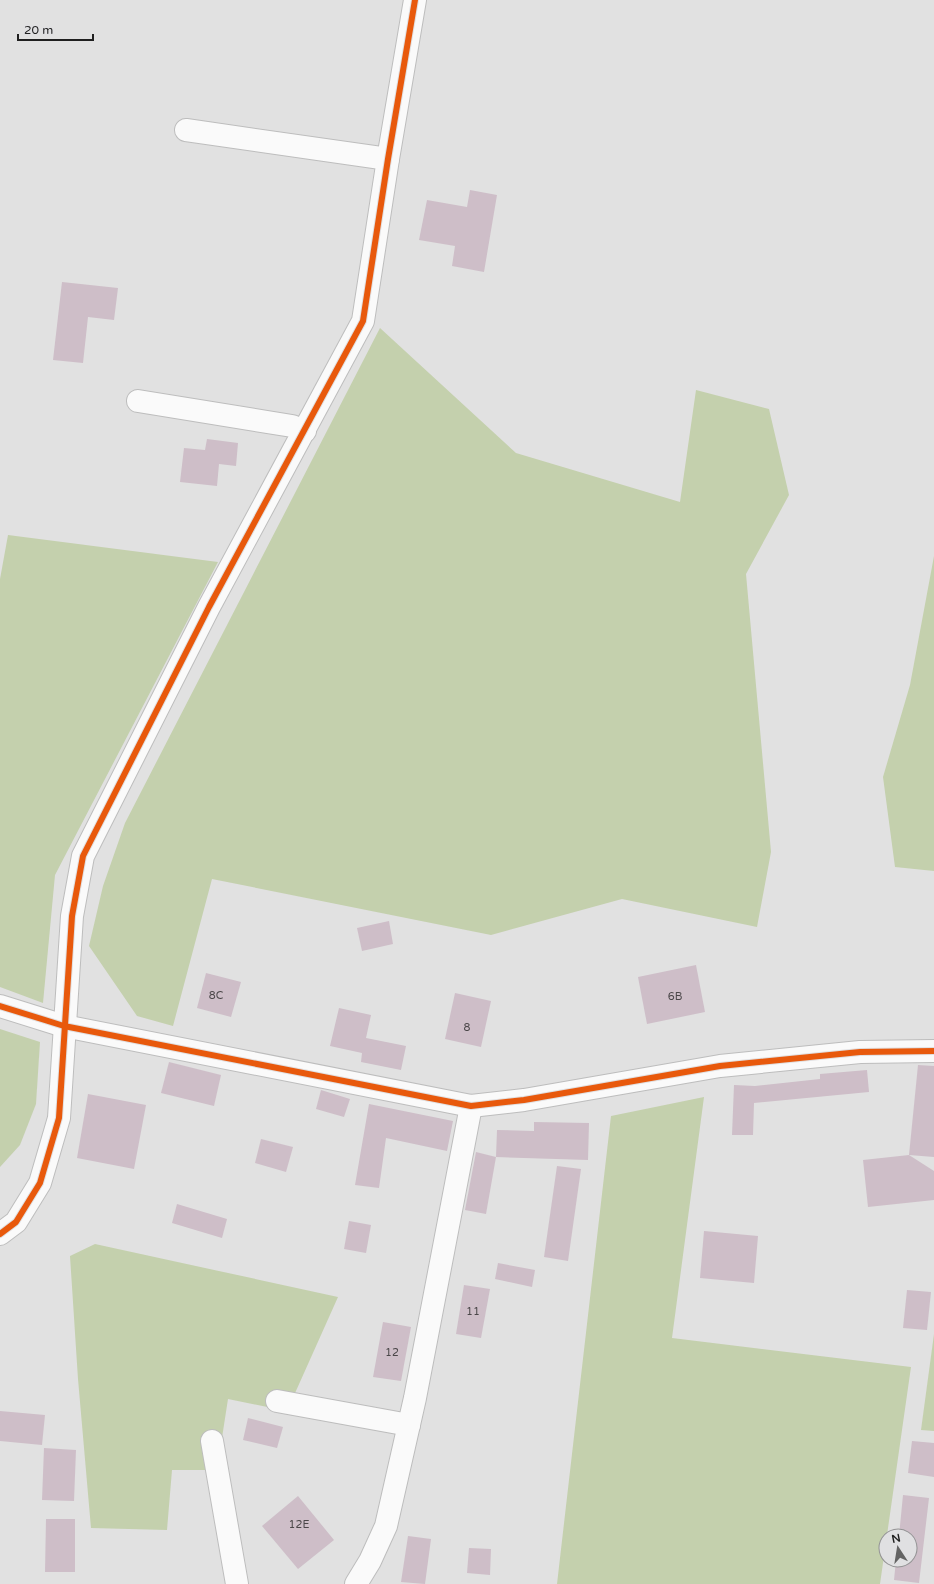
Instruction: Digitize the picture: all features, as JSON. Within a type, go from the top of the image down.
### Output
[{"type":"street","points":[[0,1234],[16,1222],[40,1184],[58,1118],[72,916],[83,856],[210,607],[363,322],[388,159],[415,0]]},
{"type":"street","points":[[186,130],[388,159]]},
{"type":"street","points":[[138,401],[292,426],[305,431]]},
{"type":"street","points":[[0,1006],[64,1026],[471,1106],[524,1100],[720,1066],[860,1052],[934,1051]]},
{"type":"street","points":[[356,1584],[370,1561],[386,1526],[410,1425],[471,1106]]},
{"type":"street","points":[[277,1401],[410,1425]]},
{"type":"street","points":[[212,1441],[237,1584]]},
{"type":"green space","points":[[380,328],[516,453],[680,502],[696,390],[769,409],[789,495],[746,574],[771,852],[757,927],[622,899],[491,935],[212,879],[173,1026],[137,1016],[89,946],[103,886],[125,823]]},
{"type":"green space","points":[[8,535],[218,562],[55,875],[43,1003],[0,987],[0,579]]},
{"type":"green space","points":[[934,556],[934,871],[895,867],[883,777],[910,685]]},
{"type":"green space","points":[[0,1029],[40,1042],[36,1104],[20,1145],[0,1167]]},
{"type":"green space","points":[[704,1097],[672,1338],[911,1367],[888,1528],[878,1528],[878,1568],[882,1568],[880,1584],[557,1584],[611,1116]]},
{"type":"green space","points":[[95,1244],[338,1297],[287,1411],[228,1399],[217,1470],[172,1470],[167,1530],[91,1528],[78,1379],[70,1256]]},
{"type":"green space","points":[[934,1334],[934,1431],[921,1430]]},
{"type":"building","points":[[470,190],[497,195],[484,272],[452,266],[455,246],[419,240],[427,200],[467,207]]},
{"type":"building","points":[[62,282],[118,288],[114,320],[88,317],[83,363],[53,360]]},
{"type":"building","points":[[207,439],[238,443],[236,466],[219,464],[217,486],[180,482],[184,448],[205,450]]},
{"type":"building","points":[[389,921],[393,944],[362,951],[357,928]]},
{"type":"building","points":[[696,965],[705,1012],[647,1024],[638,977]]},
{"type":"building","points":[[206,973],[241,982],[231,1017],[197,1008]]},
{"type":"building","points":[[455,993],[491,1001],[481,1047],[445,1039]]},
{"type":"building","points":[[339,1008],[371,1015],[366,1038],[406,1046],[401,1070],[361,1062],[362,1053],[330,1046]]},
{"type":"building","points":[[169,1062],[221,1075],[214,1106],[161,1093]]},
{"type":"building","points":[[918,1065],[934,1066],[934,1157],[909,1155]]},
{"type":"building","points":[[867,1070],[869,1092],[754,1103],[753,1135],[732,1135],[734,1085],[755,1086],[820,1079],[820,1074]]},
{"type":"building","points":[[321,1090],[350,1099],[344,1117],[316,1109]]},
{"type":"building","points":[[88,1094],[146,1105],[134,1169],[77,1158]]},
{"type":"building","points":[[369,1104],[453,1121],[447,1151],[386,1138],[379,1188],[355,1185]]},
{"type":"building","points":[[534,1122],[589,1123],[588,1160],[496,1157],[497,1130],[534,1131]]},
{"type":"building","points":[[261,1139],[293,1147],[286,1172],[255,1163]]},
{"type":"building","points":[[476,1152],[496,1157],[486,1214],[465,1210]]},
{"type":"building","points":[[909,1155],[934,1171],[934,1200],[868,1207],[863,1160]]},
{"type":"building","points":[[557,1166],[581,1169],[568,1261],[544,1257]]},
{"type":"building","points":[[177,1204],[227,1219],[222,1238],[172,1223]]},
{"type":"building","points":[[349,1221],[371,1225],[366,1253],[344,1249]]},
{"type":"building","points":[[704,1231],[758,1236],[754,1283],[700,1278]]},
{"type":"building","points":[[498,1263],[535,1270],[532,1287],[495,1279]]},
{"type":"building","points":[[464,1285],[490,1289],[481,1338],[456,1334]]},
{"type":"building","points":[[907,1290],[931,1292],[927,1330],[903,1328]]},
{"type":"building","points":[[383,1322],[411,1327],[401,1381],[373,1377]]},
{"type":"building","points":[[0,1411],[45,1415],[42,1445],[0,1441]]},
{"type":"building","points":[[248,1418],[283,1427],[277,1448],[243,1440]]},
{"type":"building","points":[[912,1441],[934,1443],[934,1477],[908,1473]]},
{"type":"building","points":[[44,1448],[76,1450],[74,1501],[42,1500]]},
{"type":"building","points":[[903,1495],[929,1498],[919,1583],[894,1580],[895,1568],[918,1568],[918,1528],[900,1528]]},
{"type":"building","points":[[298,1496],[334,1540],[298,1569],[262,1526]]},
{"type":"building","points":[[46,1519],[75,1519],[75,1572],[45,1572]]},
{"type":"building","points":[[408,1536],[431,1539],[425,1584],[401,1582]]},
{"type":"building","points":[[469,1548],[491,1549],[490,1575],[467,1573]]},
{"type":"cycle path","points":[[0,1234],[16,1222],[40,1183],[59,1118],[72,916],[83,856],[209,607],[363,321],[388,159],[415,0]]},
{"type":"cycle path","points":[[0,1006],[64,1026],[471,1106],[524,1100],[720,1066],[860,1052],[934,1051]]}]
